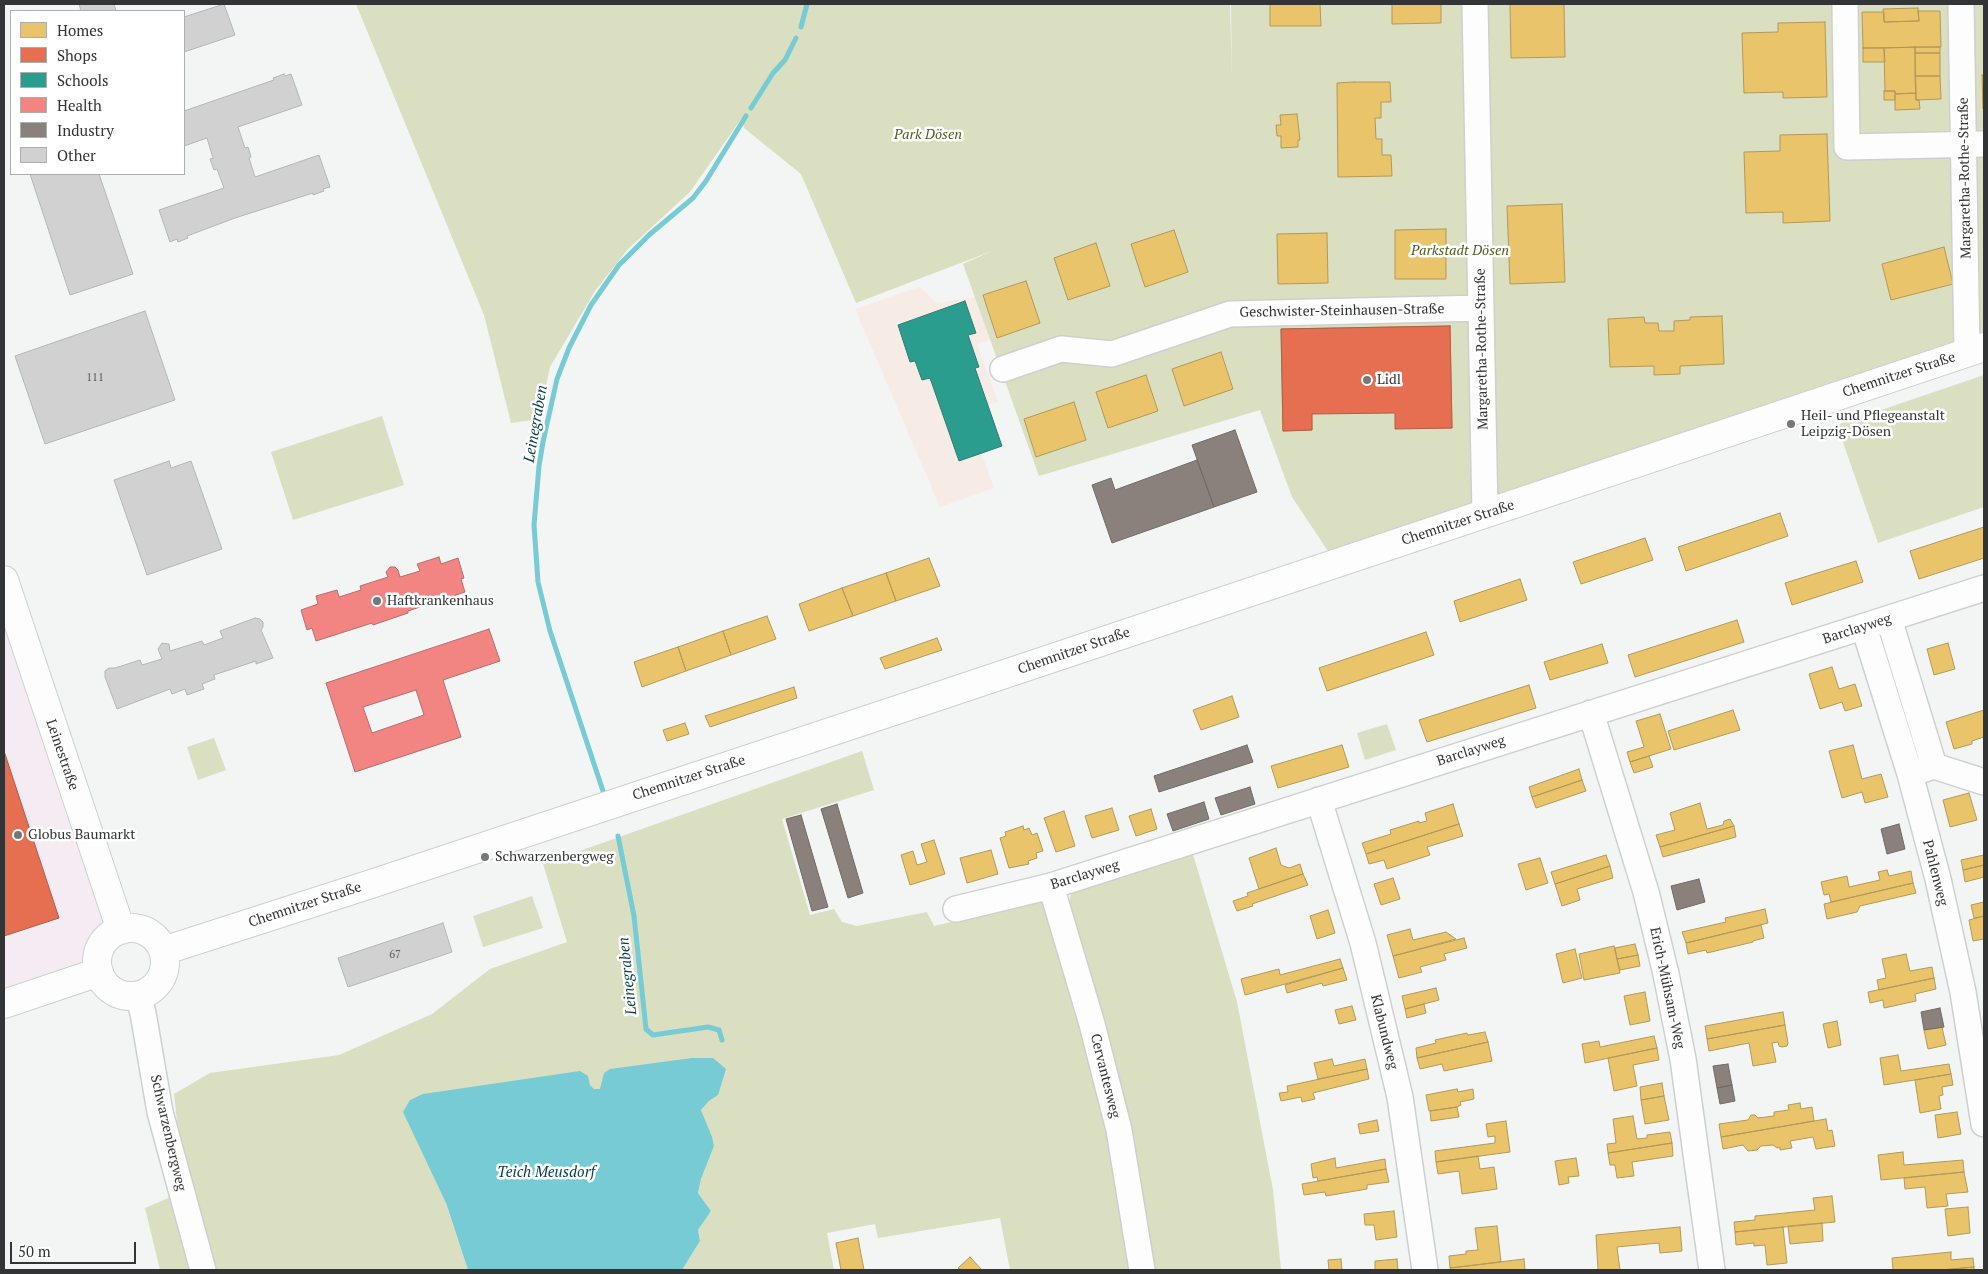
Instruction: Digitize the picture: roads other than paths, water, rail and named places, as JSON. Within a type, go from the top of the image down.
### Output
[{"type":"main road","name":"Chemnitzer Straße","points":[[162,951],[379,881],[1485,514],[1976,349]]},
{"type":"main road","name":"Leinestraße","points":[[4,580],[121,930]]},
{"type":"main road","points":[[131,928],[142,930],[152,936],[162,951],[164,964],[161,976],[154,987],[138,995],[121,994],[112,990],[104,982],[99,972],[97,959],[100,948],[109,936],[121,930],[131,928]]},
{"type":"main road","points":[[4,1004],[99,972]]},
{"type":"street","name":"Margaretha-Rothe-Straße","points":[[1475,4],[1485,514]]},
{"type":"street","points":[[1845,4],[1847,147],[1975,144]]},
{"type":"street","name":"Margaretha-Rothe-Straße","points":[[1962,4],[1975,144],[1976,349]]},
{"type":"street","name":"Geschwister-Steinhausen-Straße","points":[[1004,369],[1061,350],[1112,354],[1230,314],[1481,308]]},
{"type":"street","name":"Barclayweg","points":[[956,909],[1050,886],[1984,588]]},
{"type":"street","points":[[1889,619],[1934,766]]},
{"type":"street","name":"Pahlenweg","points":[[1864,627],[1910,774],[1938,879],[1960,982],[1984,1124]]},
{"type":"street","name":"Erich-Mühsam-Weg","points":[[1591,713],[1646,892],[1666,974],[1682,1059],[1712,1270]]},
{"type":"street","points":[[1910,774],[1934,766],[1984,782]]},
{"type":"street","name":"Klabundweg","points":[[1319,800],[1363,943],[1400,1097],[1425,1270]]},
{"type":"street","name":"Cervantesweg","points":[[1050,886],[1092,1024],[1119,1130],[1142,1270]]},
{"type":"street","name":"Schwarzenbergweg","points":[[138,995],[143,1013],[160,1112],[203,1270]]},
{"type":"water","name":"Teich Meusdorf","points":[[692,1058],[713,1058],[726,1069],[718,1095],[701,1110],[714,1146],[701,1179],[698,1193],[711,1211],[698,1230],[700,1241],[682,1270],[468,1270],[446,1203],[403,1112],[410,1100],[423,1094],[580,1071],[588,1076],[590,1085],[594,1089],[600,1089],[604,1073],[610,1069]]},
{"type":"waterway","name":"Leinegraben","points":[[801,27],[807,4]]},
{"type":"waterway","name":"Leinegraben","points":[[751,108],[773,73],[785,60],[796,38]]},
{"type":"waterway","name":"Leinegraben","points":[[603,791],[550,631],[538,582],[534,525],[543,442],[557,379],[569,348],[591,305],[619,265],[649,235],[693,198],[706,181],[746,116]]},
{"type":"waterway","name":"Leinegraben","points":[[618,836],[634,916],[646,1029],[653,1035],[708,1027],[719,1030],[722,1040]]},
{"type":"place","name":"Lidl","points":[[1367,380]]},
{"type":"place","name":"Heil- und Pflegeanstalt Leipzig-Dösen","points":[[1791,424]]},
{"type":"place","name":"Haftkrankenhaus","points":[[377,601]]},
{"type":"place","name":"Globus Baumarkt","points":[[18,835]]},
{"type":"place","name":"Schwarzenbergweg","points":[[485,857]]},
{"type":"park label","name":"Park Dösen","points":[[928,135]]},
{"type":"park label","name":"Parkstadt Dösen","points":[[1460,251]]}]
